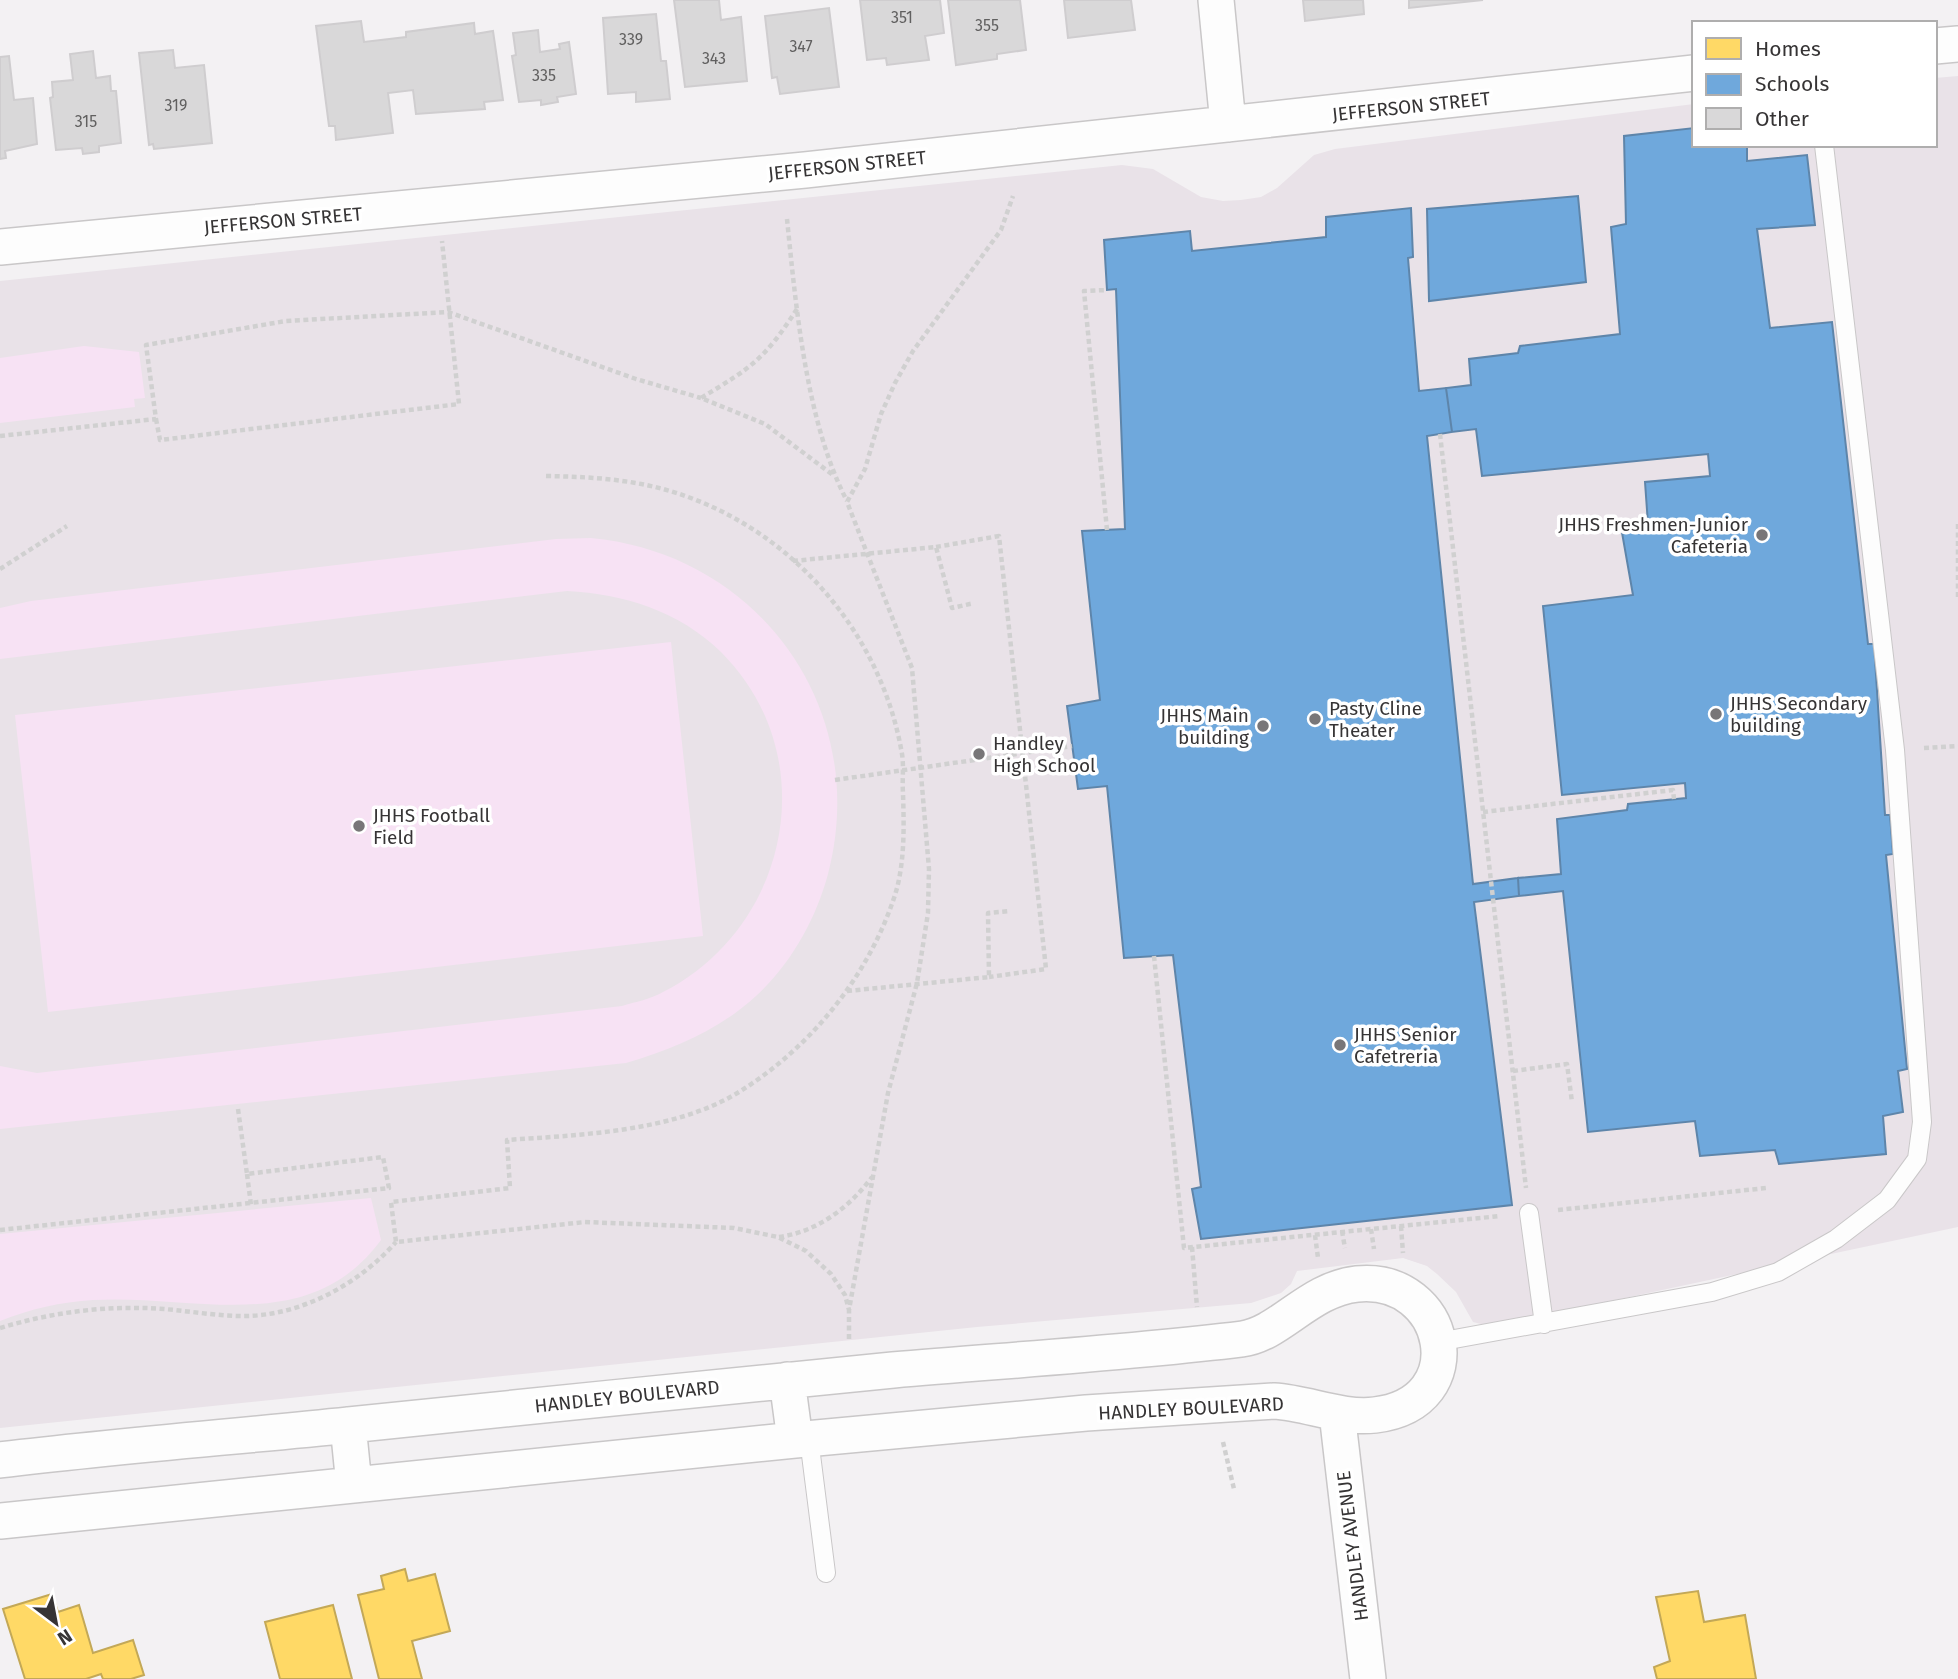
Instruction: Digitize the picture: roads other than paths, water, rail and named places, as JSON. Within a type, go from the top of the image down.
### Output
[{"type":"street","points":[[1216,0],[1228,124]]},
{"type":"street","points":[[1937,46],[1958,44]]},
{"type":"street","name":"JEFFERSON STREET","points":[[0,247],[805,170],[1692,74]]},
{"type":"street","name":"HANDLEY BOULEVARD","points":[[0,1460],[787,1380],[1247,1338],[1329,1290],[1359,1284],[1389,1287],[1412,1297],[1429,1315],[1438,1342],[1434,1381],[1424,1396],[1406,1409],[1361,1417],[1304,1403],[1274,1401],[1086,1413],[802,1439],[0,1521]]},
{"type":"street","points":[[787,1380],[802,1439]]},
{"type":"street","name":"HANDLEY AVENUE","points":[[1336,1413],[1368,1679]]},
{"type":"street","points":[[348,1425],[354,1485]]},
{"type":"lane","points":[[1438,1342],[1712,1293],[1778,1272],[1859,1222],[1887,1200],[1917,1160],[1922,1122],[1895,750],[1824,147]]},
{"type":"lane","points":[[1528,1213],[1544,1324]]},
{"type":"lane","points":[[802,1439],[826,1573]]},
{"type":"place","name":"JHHS Freshmen-Junior Cafeteria","points":[[1762,535]]},
{"type":"place","name":"JHHS Secondary building","points":[[1716,714]]},
{"type":"place","name":"Pasty Cline Theater","points":[[1315,719]]},
{"type":"place","name":"JHHS Main building","points":[[1263,726]]},
{"type":"place","name":"Handley High School","points":[[979,754]]},
{"type":"place","name":"JHHS Football Field","points":[[359,826]]},
{"type":"place","name":"JHHS Senior Cafetreria","points":[[1340,1045]]}]
